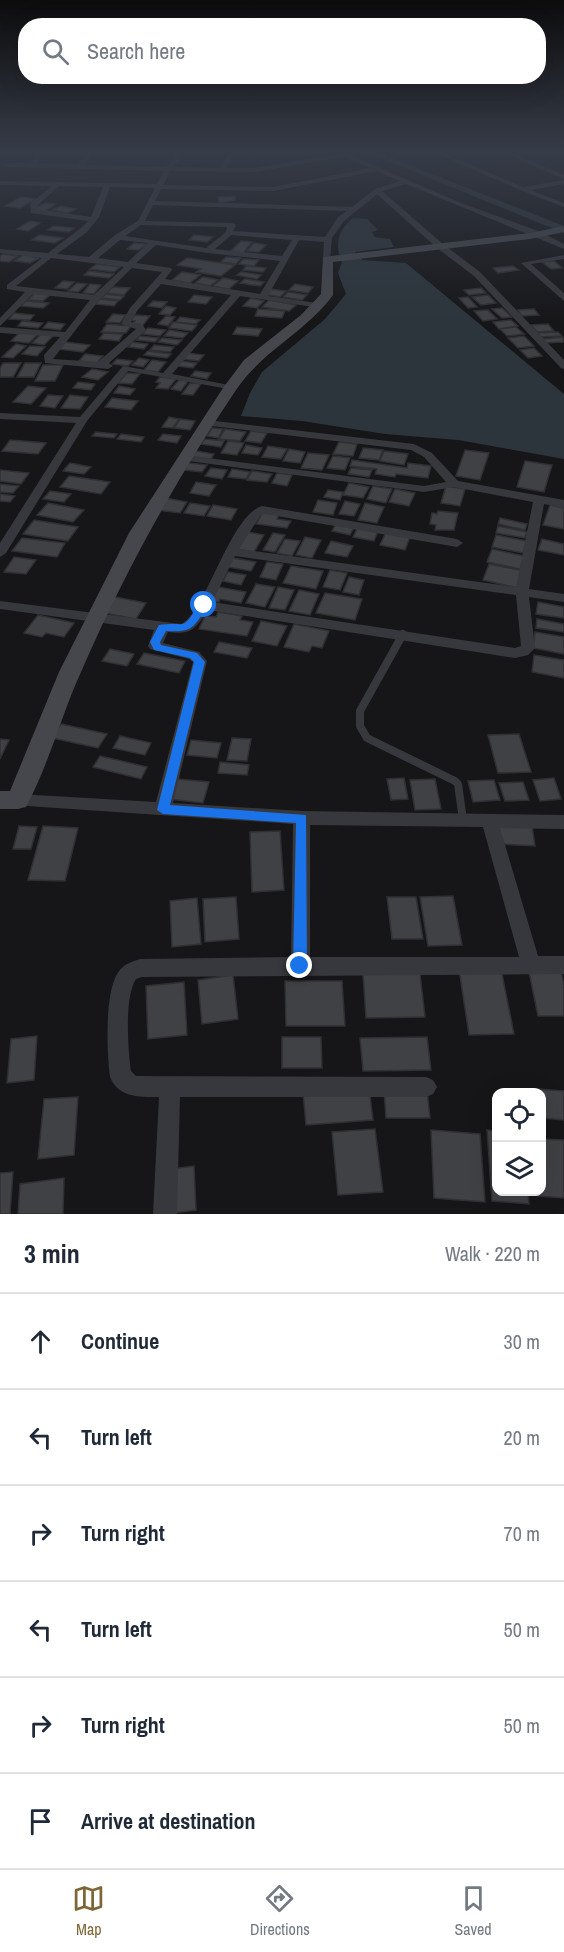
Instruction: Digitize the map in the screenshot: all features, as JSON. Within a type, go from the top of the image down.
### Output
[{"type":"street","points":[[34,210],[92,219]]},
{"type":"street","points":[[11,289],[11,285],[84,230],[96,210]]},
{"type":"street","points":[[91,260],[118,237],[140,223],[147,210]]},
{"type":"street","points":[[208,251],[231,229],[235,210]]},
{"type":"street","points":[[328,240],[341,219],[351,210]]},
{"type":"street","points":[[399,210],[440,246],[477,274],[560,358],[564,366]]},
{"type":"street","points":[[481,210],[543,234],[564,247]]},
{"type":"street","points":[[140,223],[231,229],[328,240]]},
{"type":"street","points":[[340,258],[543,234],[564,229]]},
{"type":"street","points":[[118,237],[208,251],[284,259]]},
{"type":"street","points":[[262,298],[297,238]]},
{"type":"street","points":[[328,240],[340,258]]},
{"type":"street","points":[[154,242],[96,298],[48,355],[48,361],[126,368],[230,388]]},
{"type":"street","points":[[0,251],[132,264],[168,270],[132,310],[125,324],[139,326],[141,330],[101,365]]},
{"type":"street","points":[[564,256],[525,263],[564,298]]},
{"type":"street","points":[[340,258],[327,295],[306,318],[249,363],[230,388],[138,533],[9,800],[302,818],[564,822]]},
{"type":"street","points":[[159,281],[317,306]]},
{"type":"street","points":[[0,288],[96,298]]},
{"type":"street","points":[[0,323],[31,291]]},
{"type":"street","points":[[165,376],[237,294]]},
{"type":"street","points":[[0,330],[67,335]]},
{"type":"street","points":[[0,553],[83,420],[126,368]]},
{"type":"street","points":[[0,416],[83,420]]},
{"type":"street","points":[[207,423],[414,447],[428,455],[454,484]]},
{"type":"street","points":[[186,458],[424,489],[454,484],[564,504]]},
{"type":"street","points":[[204,605],[515,653],[523,652],[528,648],[522,594],[539,499]]},
{"type":"street","points":[[0,604],[182,629],[190,626],[204,605],[231,552],[256,514],[262,510],[457,543]]},
{"type":"street","points":[[231,552],[564,598]]},
{"type":"street","points":[[162,628],[155,646],[194,655],[200,662],[163,810]]},
{"type":"street","points":[[300,966],[302,818]]},
{"type":"street","points":[[490,820],[531,965]]},
{"type":"street","points":[[426,1087],[132,1086],[120,1077],[117,1059],[122,986],[128,975],[140,968],[564,965]]},
{"type":"street","points":[[165,1214],[170,1087]]},
{"type":"lane","points":[[403,634],[360,711],[358,720],[362,734],[455,781],[458,784],[462,820]]},
{"type":"shaded area","points":[[353,218],[367,219],[378,230],[372,232],[375,237],[390,239],[394,247],[355,252],[362,260],[406,263],[564,394],[564,459],[458,440],[385,434],[302,421],[241,416],[262,372],[325,319],[346,294],[338,273],[342,262],[338,244],[341,233]]},
{"type":"building","points":[[53,210],[75,210],[67,213]]},
{"type":"building","points":[[30,221],[40,223],[28,231],[17,229]]},
{"type":"building","points":[[53,226],[74,228],[69,232],[48,230]]},
{"type":"building","points":[[39,235],[63,238],[55,243],[32,240]]},
{"type":"building","points":[[194,235],[213,237],[207,242],[189,240]]},
{"type":"building","points":[[241,241],[252,242],[243,253],[231,251]]},
{"type":"building","points":[[134,243],[146,244],[139,250],[127,249]]},
{"type":"building","points":[[254,243],[266,245],[259,252],[247,251]]},
{"type":"building","points":[[3,254],[18,256],[9,262],[0,261],[0,256]]},
{"type":"building","points":[[23,255],[39,258],[30,263],[14,261]]},
{"type":"building","points":[[226,257],[241,258],[236,264],[221,262]]},
{"type":"building","points":[[187,258],[235,265],[221,276],[196,272],[201,269],[177,265]]},
{"type":"building","points":[[243,259],[259,260],[254,266],[239,264]]},
{"type":"building","points":[[554,261],[562,268],[551,269],[542,262]]},
{"type":"building","points":[[97,264],[120,267],[114,272],[90,269]]},
{"type":"building","points":[[246,266],[266,268],[263,272],[243,270]]},
{"type":"building","points":[[513,266],[519,270],[498,273],[493,268]]},
{"type":"building","points":[[89,271],[114,274],[109,278],[84,275]]},
{"type":"building","points":[[182,272],[200,275],[190,283],[172,280]]},
{"type":"building","points":[[241,272],[261,275],[257,279],[237,275]]},
{"type":"building","points":[[203,277],[218,280],[210,286],[195,283]]},
{"type":"building","points":[[223,278],[238,281],[229,289],[213,286]]},
{"type":"building","points":[[245,279],[264,282],[260,286],[240,283]]},
{"type":"building","points":[[63,281],[74,282],[67,289],[55,288]]},
{"type":"building","points":[[77,283],[87,284],[78,292],[68,291]]},
{"type":"building","points":[[90,284],[101,285],[94,294],[83,293]]},
{"type":"building","points":[[295,284],[313,287],[308,293],[289,290]]},
{"type":"building","points":[[113,287],[130,288],[124,295],[106,293]]},
{"type":"building","points":[[481,288],[486,293],[469,295],[464,290]]},
{"type":"building","points":[[270,289],[286,291],[280,297],[264,294]]},
{"type":"building","points":[[288,292],[307,295],[302,300],[283,297]]},
{"type":"building","points":[[35,293],[50,295],[43,301],[28,300]]},
{"type":"building","points":[[105,294],[124,296],[120,300],[102,298]]},
{"type":"building","points":[[194,295],[212,297],[206,304],[188,302]]},
{"type":"building","points":[[488,295],[496,303],[481,305],[472,297]]},
{"type":"building","points":[[468,297],[477,307],[468,308],[459,298]]},
{"type":"building","points":[[251,298],[264,301],[257,308],[243,306]]},
{"type":"building","points":[[100,299],[118,301],[114,306],[95,304]]},
{"type":"building","points":[[269,300],[296,305],[289,311],[262,307]]},
{"type":"building","points":[[26,301],[49,303],[43,308],[21,306]]},
{"type":"building","points":[[153,301],[167,302],[162,308],[148,306]]},
{"type":"building","points":[[166,306],[176,308],[170,315],[159,314]]},
{"type":"building","points":[[502,308],[512,317],[502,318],[492,309]]},
{"type":"building","points":[[258,309],[285,311],[282,318],[255,316]]},
{"type":"building","points":[[534,309],[539,315],[522,316],[518,310]]},
{"type":"building","points":[[488,310],[497,319],[483,321],[474,311]]},
{"type":"building","points":[[14,313],[34,315],[30,320],[9,319]]},
{"type":"building","points":[[113,314],[126,315],[120,323],[106,322]]},
{"type":"building","points":[[135,315],[150,316],[143,325],[132,325],[135,321],[131,320]]},
{"type":"building","points":[[166,316],[175,317],[168,326],[158,324]]},
{"type":"building","points":[[180,317],[200,320],[196,324],[176,322]]},
{"type":"building","points":[[511,320],[518,326],[499,329],[493,322]]},
{"type":"building","points":[[22,321],[43,323],[38,328],[18,326]]},
{"type":"building","points":[[48,322],[65,324],[60,330],[43,328]]},
{"type":"building","points":[[173,322],[197,325],[192,331],[169,328]]},
{"type":"building","points":[[107,324],[131,326],[126,333],[101,332]]},
{"type":"building","points":[[548,324],[554,331],[537,332],[531,325]]},
{"type":"building","points":[[237,327],[262,329],[258,336],[233,334]]},
{"type":"building","points":[[516,327],[524,334],[507,336],[500,329]]},
{"type":"building","points":[[148,328],[166,330],[160,336],[142,334]]},
{"type":"building","points":[[169,330],[188,333],[183,338],[164,336]]},
{"type":"building","points":[[20,332],[38,334],[29,343],[11,341]]},
{"type":"building","points":[[558,332],[562,336],[537,337],[534,333]]},
{"type":"building","points":[[104,333],[123,334],[119,341],[99,339]]},
{"type":"building","points":[[41,334],[53,336],[44,345],[32,343]]},
{"type":"building","points":[[140,336],[159,338],[155,342],[136,340]]},
{"type":"building","points":[[524,336],[534,346],[518,348],[508,338]]},
{"type":"building","points":[[563,337],[564,342],[545,343],[542,339]]},
{"type":"building","points":[[162,338],[182,340],[177,345],[158,342]]},
{"type":"building","points":[[65,342],[90,345],[83,352],[57,349]]},
{"type":"building","points":[[132,342],[148,344],[144,349],[128,347]]},
{"type":"building","points":[[16,344],[26,346],[13,358],[2,357]]},
{"type":"building","points":[[154,345],[174,347],[170,352],[150,350]]},
{"type":"building","points":[[30,346],[45,347],[37,356],[22,354]]},
{"type":"building","points":[[534,348],[542,356],[528,358],[520,350]]},
{"type":"building","points":[[148,351],[171,354],[167,358],[144,355]]},
{"type":"building","points":[[187,353],[204,355],[199,361],[182,359]]},
{"type":"building","points":[[85,354],[103,356],[97,363],[79,361]]},
{"type":"building","points":[[139,358],[149,360],[143,367],[132,365]]},
{"type":"building","points":[[117,359],[133,361],[128,366],[112,364]]},
{"type":"building","points":[[152,360],[166,362],[158,372],[144,370]]},
{"type":"building","points":[[181,361],[197,363],[193,368],[177,366]]},
{"type":"building","points":[[3,363],[21,363],[13,377],[0,377],[0,368]]},
{"type":"building","points":[[25,363],[41,363],[34,377],[17,377]]},
{"type":"building","points":[[43,365],[63,365],[55,381],[35,381]]},
{"type":"building","points":[[92,369],[108,372],[98,380],[82,377]]},
{"type":"building","points":[[195,371],[211,373],[207,379],[191,376]]},
{"type":"building","points":[[127,373],[140,374],[132,384],[118,383]]},
{"type":"building","points":[[160,377],[176,379],[168,389],[156,388],[160,383],[156,382]]},
{"type":"building","points":[[179,380],[188,381],[181,391],[171,389]]},
{"type":"building","points":[[78,382],[95,384],[91,390],[73,388]]},
{"type":"building","points":[[190,383],[201,384],[193,395],[182,394]]},
{"type":"building","points":[[28,386],[46,388],[31,404],[13,402]]},
{"type":"building","points":[[119,386],[135,389],[130,395],[114,393]]},
{"type":"building","points":[[48,395],[63,396],[55,408],[40,406]]},
{"type":"building","points":[[70,395],[88,397],[80,409],[61,408]]},
{"type":"building","points":[[112,398],[138,401],[131,410],[105,407]]},
{"type":"building","points":[[169,417],[179,419],[173,428],[162,427]]},
{"type":"building","points":[[180,419],[195,421],[190,430],[174,428]]},
{"type":"building","points":[[212,428],[223,429],[218,438],[207,436]]},
{"type":"building","points":[[225,429],[246,432],[240,441],[219,439]]},
{"type":"building","points":[[251,431],[267,433],[261,443],[245,441]]},
{"type":"building","points":[[96,432],[117,434],[114,438],[92,436]]},
{"type":"building","points":[[121,434],[144,437],[141,442],[117,439]]},
{"type":"building","points":[[163,434],[181,436],[177,443],[158,440]]},
{"type":"building","points":[[205,439],[224,441],[221,447],[201,444]]},
{"type":"building","points":[[10,440],[46,443],[38,454],[2,451]]},
{"type":"building","points":[[228,441],[244,443],[237,455],[221,453]]},
{"type":"building","points":[[339,442],[357,444],[353,456],[333,454]]},
{"type":"building","points":[[246,445],[262,448],[258,455],[242,453]]},
{"type":"building","points":[[268,446],[287,449],[281,459],[262,457]]},
{"type":"building","points":[[363,448],[383,450],[379,460],[359,458]]},
{"type":"building","points":[[289,449],[305,452],[300,463],[283,461]]},
{"type":"building","points":[[465,450],[489,453],[480,480],[456,476]]},
{"type":"building","points":[[196,451],[214,454],[211,459],[192,457]]},
{"type":"building","points":[[384,451],[408,454],[404,465],[380,461]]},
{"type":"building","points":[[308,453],[329,455],[322,470],[301,468]]},
{"type":"building","points":[[333,456],[350,458],[345,470],[327,468]]},
{"type":"building","points":[[352,460],[407,468],[408,463],[431,466],[428,478],[396,474],[395,477],[375,474],[377,469],[350,466]]},
{"type":"building","points":[[525,461],[552,465],[544,492],[517,487]]},
{"type":"building","points":[[70,463],[91,467],[84,474],[63,471]]},
{"type":"building","points":[[189,463],[207,465],[202,472],[184,470]]},
{"type":"building","points":[[211,468],[227,470],[222,479],[205,476]]},
{"type":"building","points":[[351,468],[372,470],[369,477],[348,474]]},
{"type":"building","points":[[232,469],[250,472],[246,479],[228,477]]},
{"type":"building","points":[[0,470],[29,473],[21,484],[0,481]]},
{"type":"building","points":[[252,471],[272,474],[267,482],[247,480]]},
{"type":"building","points":[[277,473],[292,475],[287,486],[272,483]]},
{"type":"building","points":[[69,476],[110,482],[101,494],[60,487]]},
{"type":"building","points":[[196,482],[216,485],[209,496],[190,493]]},
{"type":"building","points":[[349,483],[369,487],[363,498],[343,495]]},
{"type":"building","points":[[0,484],[19,486],[13,493],[0,492]]},
{"type":"building","points":[[373,486],[392,489],[386,503],[367,499]]},
{"type":"building","points":[[446,486],[465,489],[460,506],[441,503]]},
{"type":"building","points":[[395,489],[415,493],[409,506],[389,502]]},
{"type":"building","points":[[328,490],[343,492],[340,500],[324,497]]},
{"type":"building","points":[[50,491],[71,494],[64,502],[43,499]]},
{"type":"building","points":[[0,494],[15,496],[10,502],[0,501]]},
{"type":"building","points":[[165,498],[187,502],[180,513],[157,510]]},
{"type":"building","points":[[318,500],[337,503],[333,515],[313,512]]},
{"type":"building","points":[[345,501],[360,504],[354,516],[339,514]]},
{"type":"building","points":[[48,503],[84,510],[73,522],[37,515]]},
{"type":"building","points":[[190,503],[210,506],[204,516],[184,513]]},
{"type":"building","points":[[365,503],[384,507],[377,523],[358,520]]},
{"type":"building","points":[[213,505],[237,509],[231,520],[207,516]]},
{"type":"building","points":[[550,505],[564,508],[564,529],[543,525]]},
{"type":"building","points":[[438,511],[458,513],[454,530],[435,530],[436,525],[430,524],[432,513],[437,514]]},
{"type":"building","points":[[263,512],[279,514],[277,519],[291,521],[287,528],[256,524]]},
{"type":"building","points":[[500,518],[527,524],[525,530],[498,524]]},
{"type":"building","points":[[34,520],[78,527],[68,541],[23,534]]},
{"type":"building","points":[[336,524],[354,527],[350,535],[332,531]]},
{"type":"building","points":[[498,526],[527,532],[525,538],[496,533]]},
{"type":"building","points":[[358,527],[378,531],[374,541],[353,537]]},
{"type":"building","points":[[247,532],[264,535],[254,552],[236,549]]},
{"type":"building","points":[[386,532],[410,537],[405,550],[380,545]]},
{"type":"building","points":[[273,533],[285,535],[275,552],[263,550]]},
{"type":"building","points":[[496,535],[527,541],[523,553],[492,547]]},
{"type":"building","points":[[305,537],[321,540],[312,558],[296,555]]},
{"type":"building","points":[[22,538],[65,543],[57,557],[12,551]]},
{"type":"building","points":[[285,539],[300,541],[292,556],[277,553]]},
{"type":"building","points":[[542,539],[564,544],[564,555],[538,550]]},
{"type":"building","points":[[331,541],[353,546],[347,557],[325,553]]},
{"type":"building","points":[[492,549],[524,556],[520,569],[487,562]]},
{"type":"building","points":[[14,557],[36,560],[26,574],[4,572]]},
{"type":"building","points":[[233,558],[256,562],[251,571],[228,567]]},
{"type":"building","points":[[267,562],[283,564],[276,580],[260,577]]},
{"type":"building","points":[[489,564],[524,571],[518,588],[483,580]]},
{"type":"building","points":[[291,566],[323,571],[316,589],[283,583]]},
{"type":"building","points":[[330,570],[347,573],[340,590],[323,587]]},
{"type":"building","points":[[228,572],[246,575],[241,585],[223,581]]},
{"type":"building","points":[[349,577],[364,580],[359,595],[343,592]]},
{"type":"building","points":[[256,584],[275,587],[265,607],[246,603]]},
{"type":"building","points":[[218,587],[246,592],[241,603],[220,599],[219,602],[211,601]]},
{"type":"building","points":[[278,587],[294,590],[285,610],[269,608]]},
{"type":"building","points":[[299,590],[319,594],[310,615],[289,611]]},
{"type":"building","points":[[325,593],[362,599],[355,620],[316,613]]},
{"type":"building","points":[[110,596],[146,603],[136,619],[99,612]]},
{"type":"building","points":[[538,602],[564,607],[564,618],[536,614]]},
{"type":"building","points":[[218,612],[242,616],[240,620],[253,622],[247,636],[199,629],[205,616],[216,617]]},
{"type":"building","points":[[38,615],[74,623],[64,637],[46,633],[42,637],[24,633]]},
{"type":"building","points":[[537,619],[564,624],[564,632],[536,628]]},
{"type":"building","points":[[261,621],[287,626],[277,646],[252,641]]},
{"type":"building","points":[[294,624],[329,631],[322,648],[312,646],[309,652],[284,647]]},
{"type":"building","points":[[535,632],[564,637],[564,654],[533,648]]},
{"type":"building","points":[[219,642],[252,648],[247,658],[214,652]]},
{"type":"building","points":[[110,649],[134,654],[127,666],[102,661]]},
{"type":"building","points":[[144,653],[185,661],[179,673],[137,664]]},
{"type":"building","points":[[534,655],[564,660],[564,678],[532,672]]},
{"type":"building","points":[[61,724],[107,734],[98,748],[52,738]]},
{"type":"building","points":[[519,734],[531,772],[498,773],[488,735]]},
{"type":"building","points":[[120,736],[151,743],[145,755],[113,748]]},
{"type":"building","points":[[232,738],[251,739],[247,761],[227,760]]},
{"type":"building","points":[[0,739],[9,740],[0,759]]},
{"type":"building","points":[[191,740],[221,743],[217,758],[187,755]]},
{"type":"building","points":[[100,756],[147,767],[141,779],[93,767]]},
{"type":"building","points":[[220,762],[249,765],[247,775],[218,773]]},
{"type":"building","points":[[404,778],[408,799],[391,800],[387,779]]},
{"type":"building","points":[[554,778],[561,799],[540,801],[533,780]]},
{"type":"building","points":[[177,779],[209,782],[203,803],[170,799]]},
{"type":"building","points":[[435,779],[441,809],[415,810],[410,780]]},
{"type":"building","points":[[494,780],[500,800],[473,802],[468,781]]},
{"type":"building","points":[[523,782],[529,800],[505,801],[499,783]]},
{"type":"building","points":[[498,823],[532,825],[535,846],[501,844]]},
{"type":"building","points":[[19,826],[37,827],[31,849],[13,849]]},
{"type":"building","points":[[43,826],[78,828],[65,881],[28,880]]},
{"type":"building","points":[[280,831],[284,890],[252,892],[250,832]]},
{"type":"building","points":[[453,896],[462,945],[428,946],[420,897]]},
{"type":"building","points":[[236,897],[239,939],[205,942],[203,899]]},
{"type":"building","points":[[387,897],[416,897],[423,939],[392,939]]},
{"type":"building","points":[[197,898],[201,944],[172,947],[170,901]]},
{"type":"building","points":[[459,969],[501,969],[514,1034],[469,1035]]},
{"type":"building","points":[[561,971],[564,985],[564,1016],[538,1016],[529,972]]},
{"type":"building","points":[[363,974],[420,974],[425,1017],[366,1018]]},
{"type":"building","points":[[233,975],[238,1019],[202,1024],[198,980]]},
{"type":"building","points":[[285,981],[342,981],[345,1026],[286,1026]]},
{"type":"building","points":[[184,982],[187,1035],[148,1039],[146,986]]},
{"type":"building","points":[[37,1036],[34,1080],[7,1083],[11,1039]]},
{"type":"building","points":[[282,1037],[321,1037],[322,1068],[282,1068]]},
{"type":"building","points":[[427,1037],[431,1070],[363,1071],[360,1038]]},
{"type":"building","points":[[369,1088],[373,1120],[306,1125],[303,1092]]},
{"type":"building","points":[[384,1090],[427,1090],[430,1118],[386,1118]]},
{"type":"building","points":[[546,1090],[564,1091],[564,1120],[546,1118]]},
{"type":"building","points":[[78,1097],[74,1155],[38,1159],[44,1099]]},
{"type":"building","points":[[375,1129],[383,1192],[338,1195],[332,1132]]},
{"type":"building","points":[[431,1130],[480,1134],[485,1202],[434,1198]]},
{"type":"building","points":[[487,1130],[492,1131],[492,1196],[528,1196],[529,1204],[492,1201]]},
{"type":"building","points":[[546,1139],[564,1140],[564,1198],[538,1196],[546,1196]]},
{"type":"building","points":[[194,1166],[196,1210],[174,1213],[172,1169]]},
{"type":"building","points":[[13,1172],[10,1214],[0,1214],[0,1173]]},
{"type":"building","points":[[64,1178],[63,1214],[18,1214],[20,1184]]},
{"type":"waterway","points":[[513,210],[564,230]]},
{"type":"route","points":[[204,605],[190,626],[173,630],[162,628],[155,642],[157,647],[194,655],[200,662],[163,810],[302,818],[300,966]]}]
